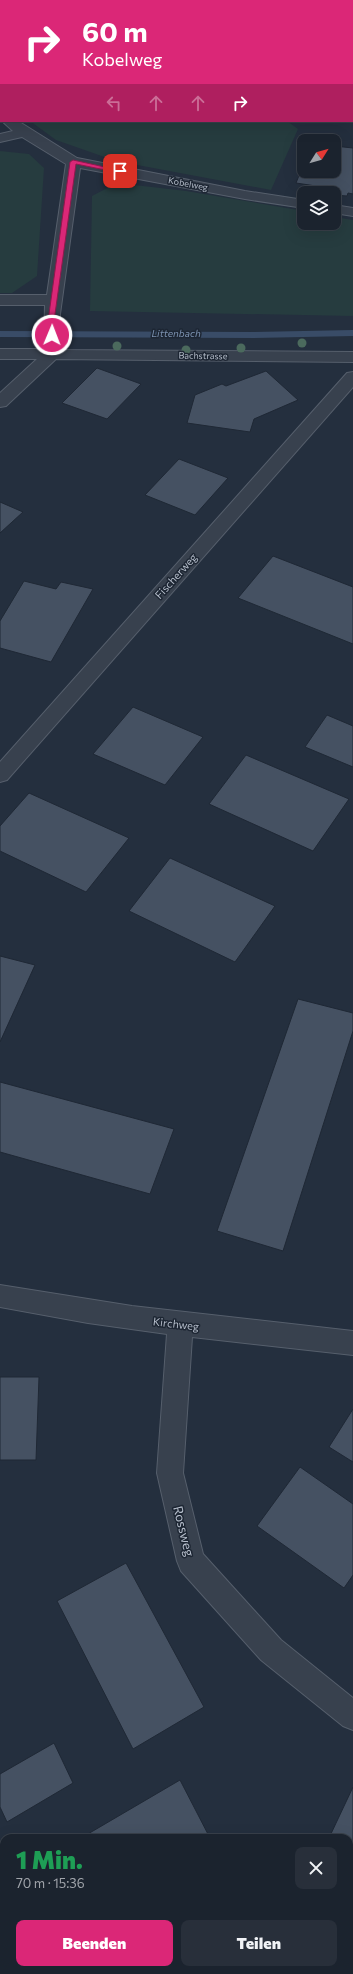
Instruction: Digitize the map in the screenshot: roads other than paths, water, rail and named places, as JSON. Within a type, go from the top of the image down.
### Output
[{"type":"street","points":[[0,402],[52,350],[53,307],[73,162],[10,122]]},
{"type":"street","points":[[0,138],[24,132]]},
{"type":"street","name":"Kobelweg","points":[[73,162],[245,195],[297,203]]},
{"type":"street","points":[[341,210],[353,212]]},
{"type":"street","points":[[0,300],[53,307]]},
{"type":"street","name":"Bachstrasse","points":[[0,354],[52,350],[353,357]]},
{"type":"street","name":"Fischerweg","points":[[0,775],[353,377]]},
{"type":"street","name":"Kirchweg","points":[[0,1296],[65,1309],[180,1325],[353,1342]]},
{"type":"street","name":"Rossweg","points":[[180,1325],[170,1473],[191,1561],[270,1650],[353,1716]]},
{"type":"waterway","name":"Littenbach","points":[[0,334],[252,335],[353,333]]}]
